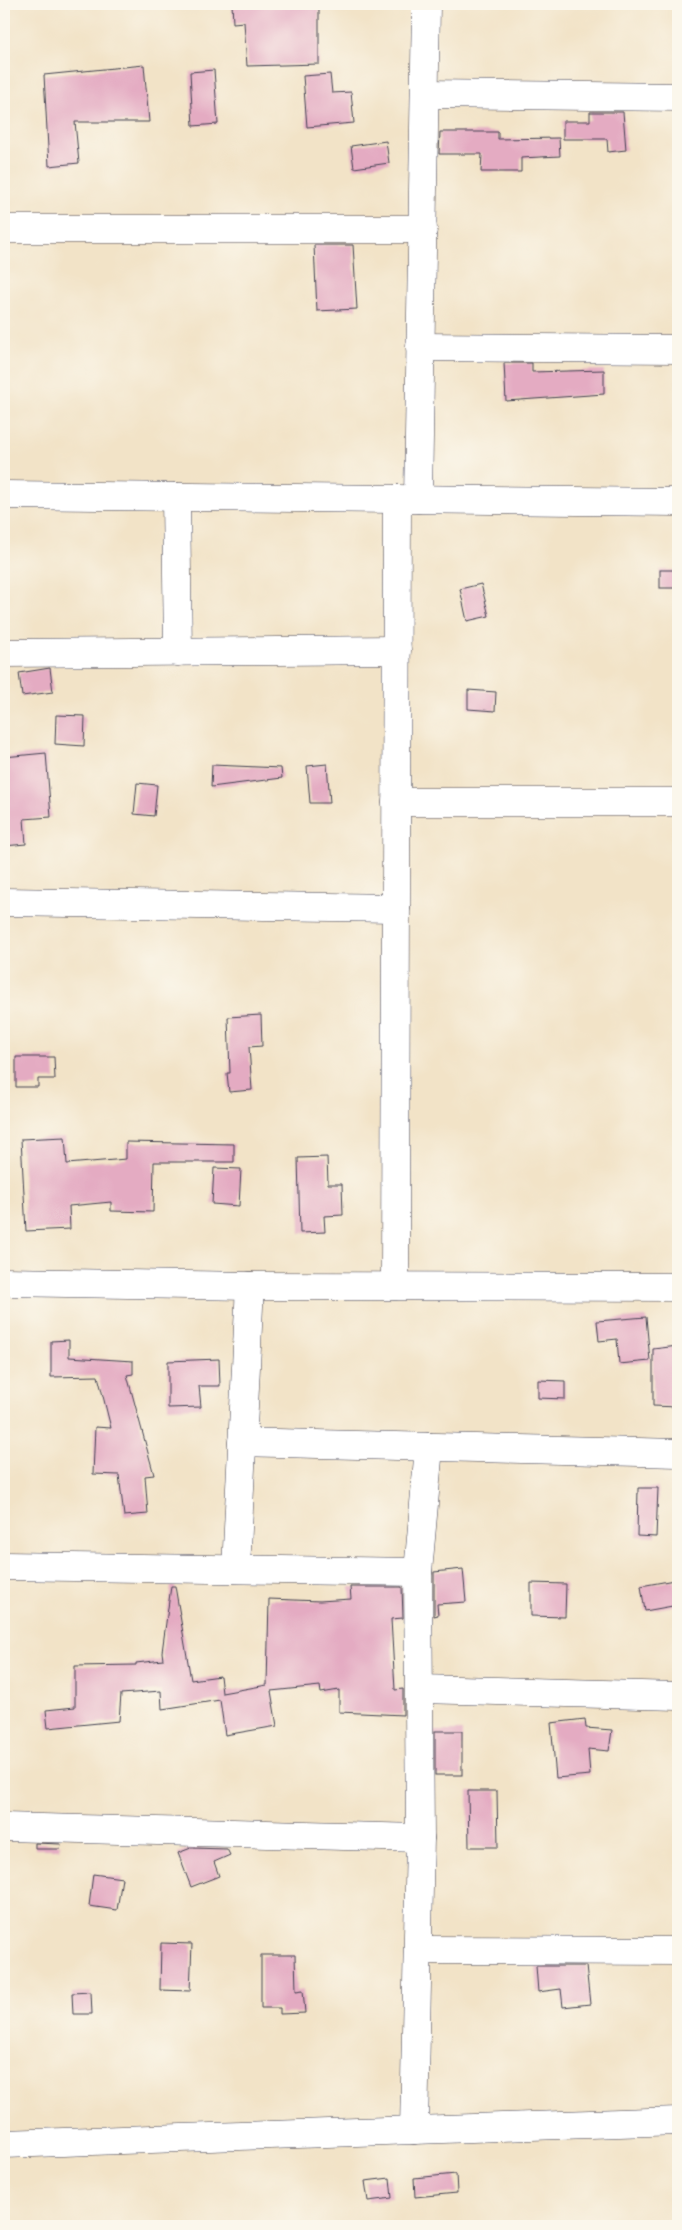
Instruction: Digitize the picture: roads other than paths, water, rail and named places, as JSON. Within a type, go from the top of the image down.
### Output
[{"type":"street","points":[[395,1286],[397,650],[420,347],[426,4]]},
{"type":"street","points":[[425,94],[678,97]]},
{"type":"street","points":[[4,229],[423,229]]},
{"type":"street","points":[[420,347],[678,349]]},
{"type":"street","points":[[4,495],[678,502]]},
{"type":"street","points":[[176,497],[178,652]]},
{"type":"street","points":[[4,653],[397,650]]},
{"type":"street","points":[[396,802],[678,802]]},
{"type":"street","points":[[4,902],[396,908]]},
{"type":"street","points":[[4,1282],[250,1286],[678,1287]]},
{"type":"street","points":[[236,1569],[250,1286]]},
{"type":"street","points":[[242,1442],[678,1454]]},
{"type":"street","points":[[414,2130],[420,1838],[418,1572],[429,1447]]},
{"type":"street","points":[[4,1566],[418,1572]]},
{"type":"street","points":[[420,1689],[678,1696]]},
{"type":"street","points":[[4,1827],[420,1838]]},
{"type":"street","points":[[419,1950],[678,1951]]},
{"type":"street","points":[[4,2144],[678,2121]]}]
